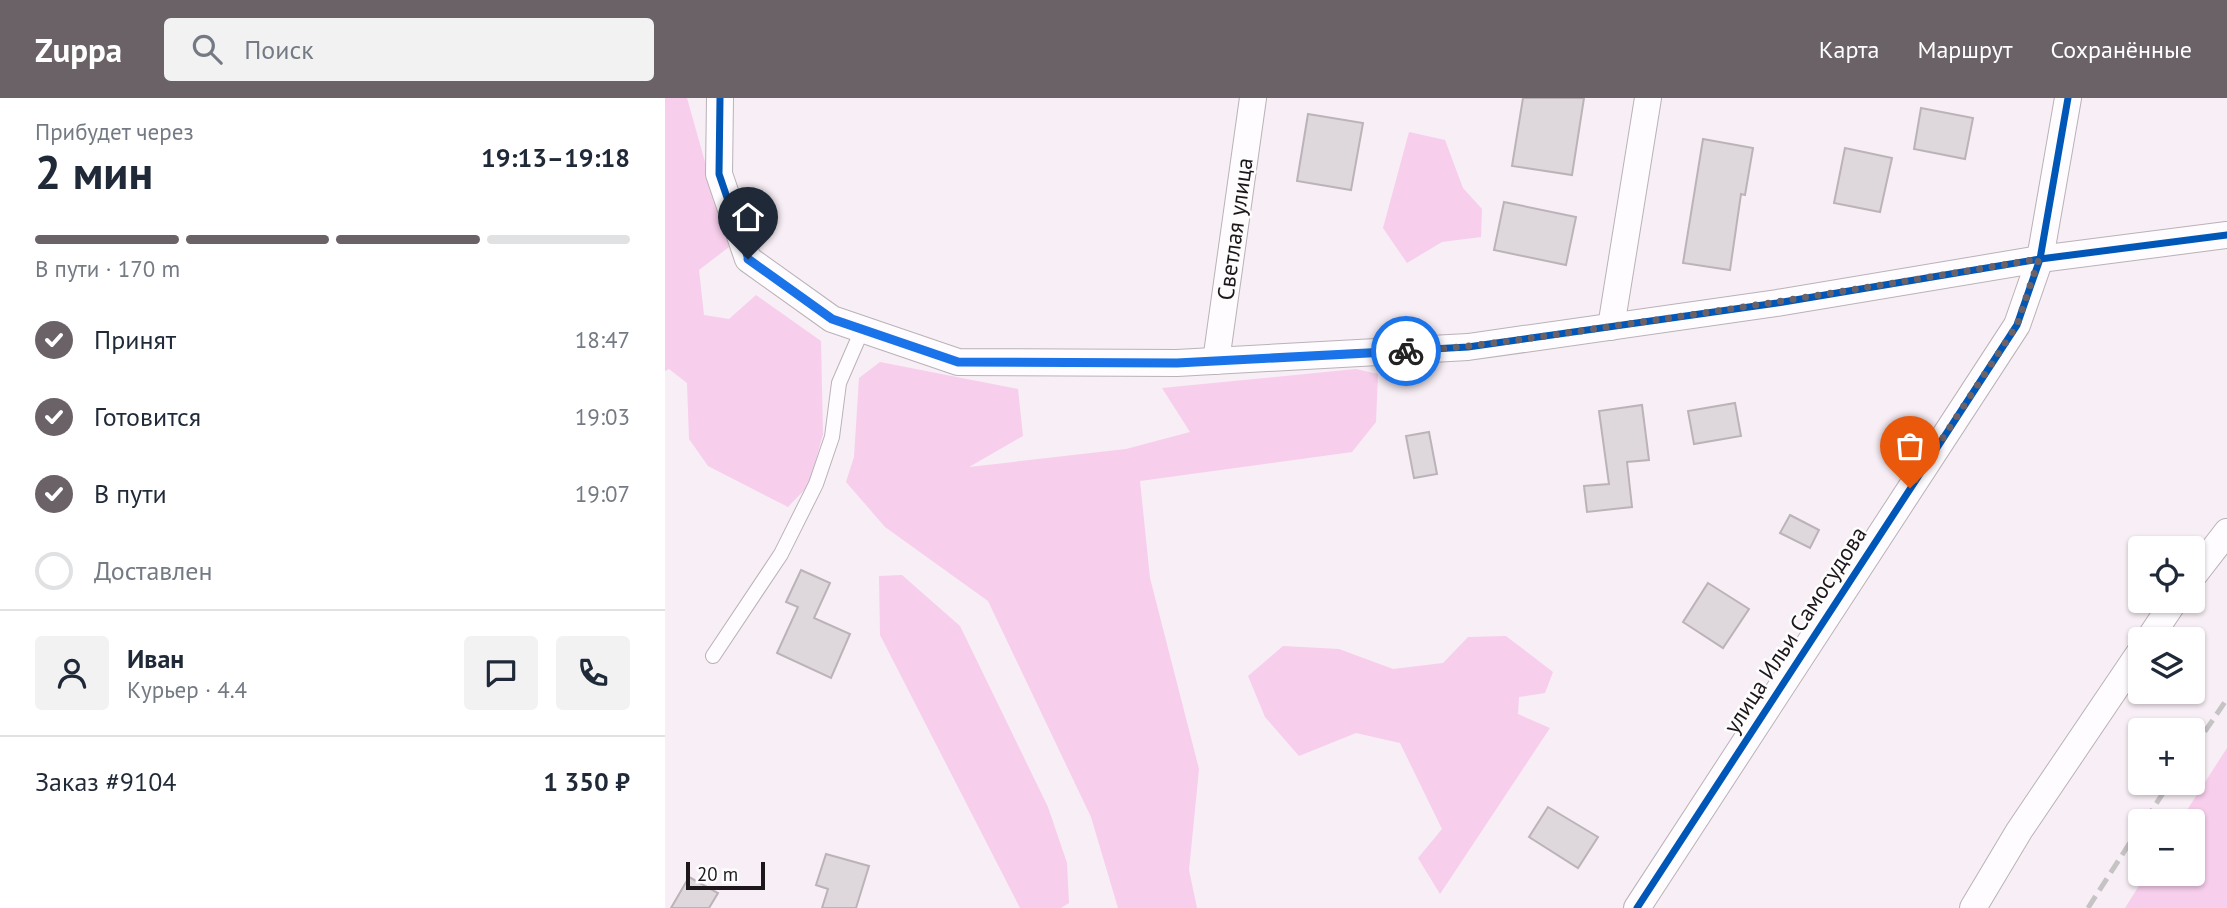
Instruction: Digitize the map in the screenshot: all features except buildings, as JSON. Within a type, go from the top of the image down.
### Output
[{"type":"street","points":[[719,98],[719,174],[748,259],[832,319],[958,362],[1216,361],[1468,347],[2039,259],[2227,235]]},
{"type":"street","name":"Светлая улица","points":[[1216,361],[1253,98]]},
{"type":"street","points":[[1611,327],[1649,98]]},
{"type":"street","name":"улица Ильи Самосудова","points":[[1637,908],[2017,325],[2039,259],[2068,98]]},
{"type":"street","points":[[2205,560],[2227,532]]},
{"type":"street","points":[[1973,908],[2019,831],[2128,670]]},
{"type":"lane","points":[[713,656],[781,554],[816,484],[832,437],[839,383],[862,330]]},
{"type":"shaded area","points":[[665,98],[687,98],[729,247],[699,270],[704,315],[729,319],[756,295],[821,341],[823,434],[809,485],[788,507],[708,466],[689,439],[687,383],[669,369],[665,371]]},
{"type":"shaded area","points":[[1409,132],[1445,140],[1463,188],[1482,209],[1481,237],[1442,242],[1407,263],[1383,228]]},
{"type":"shaded area","points":[[880,362],[1018,389],[1023,436],[969,467],[1126,449],[1190,432],[1162,388],[1356,369],[1378,374],[1376,422],[1352,452],[1140,481],[1150,578],[1199,769],[1189,870],[1197,908],[1118,908],[1091,817],[988,601],[885,527],[846,482],[854,457],[859,378]]},
{"type":"shaded area","points":[[902,575],[960,626],[1048,807],[1067,863],[1069,903],[1061,908],[1020,908],[880,635],[879,576]]},
{"type":"shaded area","points":[[1506,636],[1553,672],[1545,693],[1519,697],[1518,714],[1550,728],[1440,894],[1418,858],[1442,829],[1400,743],[1356,733],[1299,756],[1265,717],[1248,676],[1283,646],[1339,649],[1393,669],[1443,663],[1468,637]]},
{"type":"shaded area","points":[[2227,748],[2227,908],[2125,908],[2139,886],[2205,886],[2205,809],[2188,809],[2197,795],[2205,795],[2205,782]]},
{"type":"railway","points":[[2205,731],[2227,699]]},
{"type":"railway","points":[[2153,809],[2162,795]]},
{"type":"railway","points":[[2088,908],[2128,846]]},
{"type":"cycle path","points":[[720,98],[719,174],[748,259],[832,319],[958,362],[1177,363],[1468,347],[1777,303],[2040,259],[2227,235]]},
{"type":"cycle path","points":[[1637,908],[2017,325],[2040,259],[2068,98]]},
{"type":"way so far","points":[[1406,351],[1516,341],[1777,303],[2039,259],[2017,325],[1910,488]]},
{"type":"route","points":[[748,259],[832,319],[958,362],[1177,363],[1406,351]]}]
